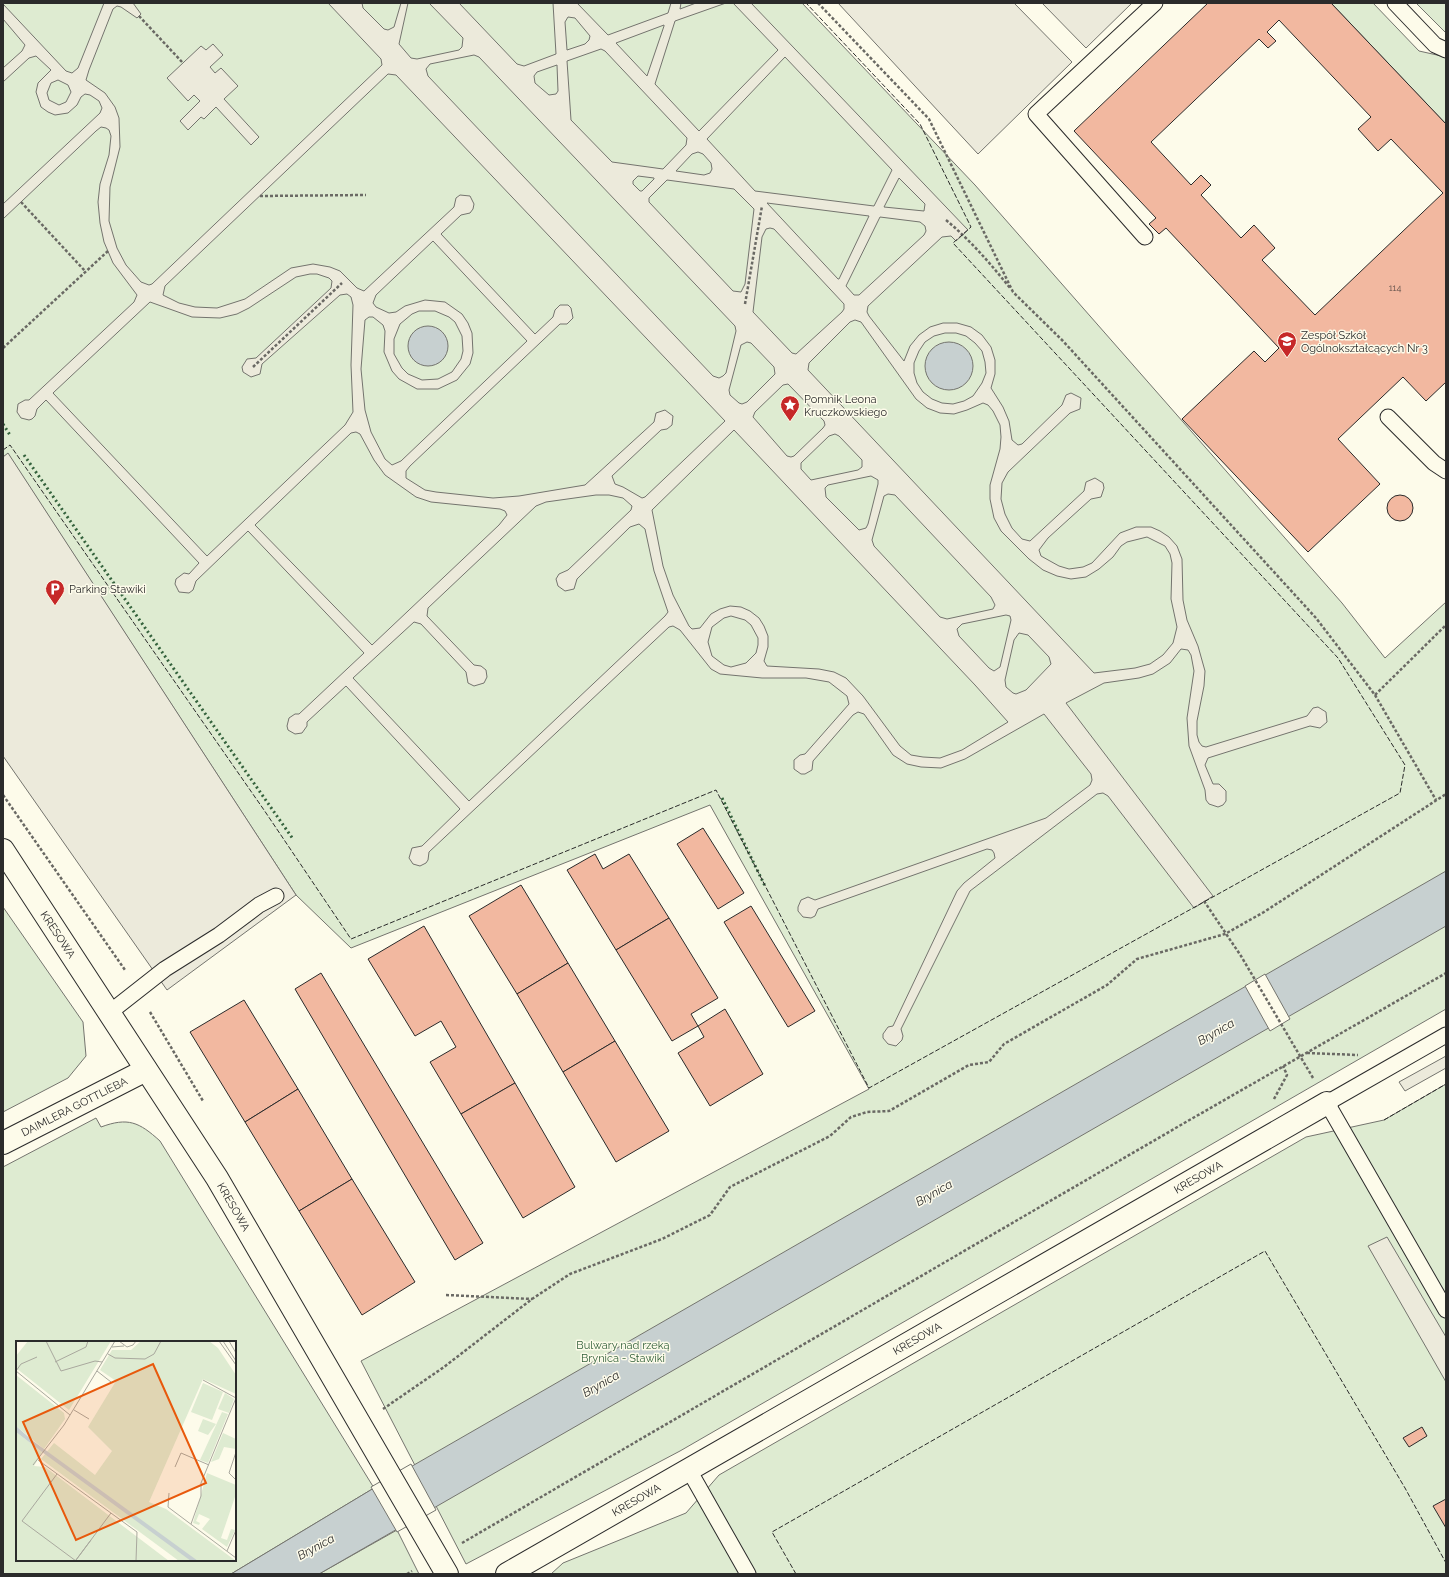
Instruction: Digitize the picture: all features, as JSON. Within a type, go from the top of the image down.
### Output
[{"type":"street","name":"KRESOWA","points":[[3,850],[217,1178],[438,1560]]},
{"type":"street","name":"DAIMLERA GOTTLIEBA","points":[[3,1143],[146,1070]]},
{"type":"street","name":"KRESOWA","points":[[507,1574],[1327,1103]]},
{"type":"lane","points":[[1145,237],[1036,114],[1154,3]]},
{"type":"lane","points":[[1395,3],[1435,45],[1446,50]]},
{"type":"lane","points":[[1388,417],[1434,463],[1446,471]]},
{"type":"lane","points":[[109,1012],[164,969],[219,935],[259,905],[276,896]]},
{"type":"lane","points":[[1446,1035],[1327,1103],[1446,1310]]},
{"type":"lane","points":[[689,1470],[748,1574]]},
{"type":"path","points":[[818,3],[929,119],[1013,292]]},
{"type":"path","points":[[139,16],[183,63]]},
{"type":"path","points":[[260,196],[366,195]]},
{"type":"path","points":[[21,202],[85,271]]},
{"type":"path","points":[[746,304],[762,206]]},
{"type":"path","points":[[946,220],[963,234],[988,260],[1013,292],[1062,341],[1316,618],[1375,695],[1436,800]]},
{"type":"path","points":[[3,348],[108,251]]},
{"type":"path","points":[[253,367],[342,283]]},
{"type":"path","points":[[1375,695],[1446,625]]},
{"type":"path","points":[[380,1411],[444,1367],[532,1299],[570,1274],[662,1239],[710,1215],[730,1188],[830,1136],[851,1117],[867,1112],[889,1111],[969,1065],[989,1062],[1004,1044],[1107,985],[1137,959],[1225,934],[1264,912],[1446,794]]},
{"type":"path","points":[[3,795],[126,971]]},
{"type":"path","points":[[1204,901],[1241,956],[1315,1082]]},
{"type":"path","points":[[438,1560],[1300,1056],[1446,973]]},
{"type":"path","points":[[446,1295],[532,1299]]},
{"type":"green space","name":"Bulwary nad rzeką Brynica - Stawiki","points":[[3,3],[802,3],[975,185],[1342,603],[1385,658],[1446,602],[1446,1009],[680,1451],[466,1564],[361,1361],[869,1089],[710,805],[351,948],[296,895],[8,454],[3,457]]},
{"type":"green space","points":[[1331,3],[1373,3],[1419,51],[1446,57],[1446,124]]},
{"type":"green space","points":[[1416,3],[1446,3],[1446,33]]},
{"type":"green space","points":[[3,907],[83,1022],[86,1056],[68,1078],[3,1112]]},
{"type":"green space","points":[[1446,1084],[1446,1574],[551,1574],[563,1563],[686,1513],[719,1475],[1306,1137],[1384,1120]]},
{"type":"green space","points":[[96,1118],[101,1127],[119,1122],[133,1123],[146,1129],[160,1141],[374,1488],[231,1574],[3,1574],[3,1167]]},
{"type":"green space","points":[[397,1530],[419,1574],[319,1574]]},
{"type":"shaded area","points":[[104,3],[133,3],[141,14],[137,18],[121,7],[117,6],[113,9],[86,80],[105,93],[115,107],[119,118],[120,147],[110,187],[109,221],[117,248],[126,265],[141,282],[149,285],[152,284],[382,65],[381,59],[328,3],[362,3],[363,8],[384,29],[388,30],[394,27],[401,3],[408,3],[399,44],[411,58],[417,59],[459,50],[462,47],[463,38],[429,3],[459,3],[517,64],[524,66],[556,54],[553,3],[577,3],[608,35],[668,13],[671,3],[681,3],[680,9],[696,3],[726,3],[675,21],[655,84],[699,131],[778,50],[733,3],[751,3],[968,230],[956,241],[951,236],[942,237],[868,306],[867,312],[869,316],[904,361],[910,346],[919,335],[930,327],[943,323],[957,323],[971,327],[982,335],[991,347],[995,360],[995,374],[991,388],[1003,407],[1009,421],[1012,440],[1018,445],[1022,444],[1062,405],[1066,395],[1071,393],[1081,398],[1080,409],[1070,413],[1008,472],[1002,483],[1001,499],[1005,514],[1012,528],[1022,539],[1030,541],[1084,491],[1086,482],[1095,478],[1103,483],[1104,488],[1101,497],[1091,499],[1048,538],[1039,550],[1041,556],[1059,566],[1069,569],[1083,567],[1092,563],[1120,533],[1136,527],[1151,527],[1160,531],[1169,537],[1177,546],[1182,559],[1183,600],[1187,620],[1198,646],[1205,671],[1204,686],[1197,721],[1197,735],[1202,746],[1206,747],[1307,716],[1313,708],[1318,707],[1326,712],[1327,722],[1320,728],[1310,726],[1208,758],[1205,765],[1213,784],[1219,784],[1226,791],[1226,801],[1223,805],[1218,807],[1209,804],[1206,800],[1205,790],[1189,746],[1187,718],[1194,671],[1191,655],[1188,650],[1181,649],[1170,663],[1153,674],[1139,678],[1104,683],[1066,703],[1213,896],[1194,908],[1108,796],[1103,793],[1097,794],[970,891],[901,1029],[903,1036],[902,1040],[896,1046],[888,1044],[883,1038],[883,1034],[888,1027],[893,1026],[957,891],[964,883],[995,858],[994,853],[992,850],[987,849],[818,909],[815,916],[811,918],[803,917],[798,911],[801,900],[808,897],[815,900],[1046,818],[1090,785],[1092,780],[1091,774],[1044,714],[965,759],[941,768],[921,767],[907,764],[893,755],[864,714],[858,712],[853,715],[813,761],[812,770],[805,774],[801,774],[794,769],[794,760],[800,755],[805,754],[849,704],[847,696],[829,682],[806,678],[762,678],[720,674],[711,669],[680,630],[673,626],[669,627],[429,852],[426,863],[420,866],[413,864],[409,858],[412,848],[422,846],[460,809],[346,686],[307,722],[307,726],[302,733],[295,734],[288,730],[287,726],[289,718],[295,714],[299,714],[364,653],[248,531],[196,581],[193,590],[189,593],[179,592],[175,584],[176,579],[184,573],[189,574],[199,563],[46,400],[37,409],[35,416],[32,419],[29,420],[21,418],[17,412],[18,404],[25,400],[29,400],[134,302],[137,295],[113,263],[104,242],[100,223],[98,202],[100,184],[109,155],[111,136],[109,130],[106,128],[101,127],[96,131],[3,219],[3,204],[100,113],[102,108],[99,101],[90,95],[85,94],[81,97],[77,105],[68,113],[55,115],[41,107],[36,92],[38,83],[51,70],[36,56],[29,58],[3,82],[3,68],[22,51],[25,45],[3,19],[3,4],[66,71],[72,73],[78,68]],"holes":[[[568,17],[575,18],[590,36],[589,40],[585,44],[567,50],[565,22]],[[664,26],[647,76],[616,43]],[[601,49],[605,51],[687,138],[686,145],[663,169],[612,162],[571,120],[567,61]],[[474,55],[479,57],[735,326],[736,331],[726,373],[719,378],[713,376],[428,76],[426,69],[430,64]],[[785,57],[892,170],[874,206],[755,191],[707,139]],[[557,65],[558,91],[556,94],[549,95],[535,83],[534,76],[537,72]],[[388,74],[396,75],[725,421],[645,497],[642,498],[615,484],[612,476],[661,430],[667,429],[672,425],[673,416],[665,410],[656,413],[654,422],[585,485],[519,496],[493,498],[425,490],[406,478],[406,471],[410,466],[560,324],[567,324],[573,318],[571,308],[568,305],[560,305],[555,310],[553,317],[535,334],[441,234],[461,215],[470,213],[474,204],[470,196],[460,195],[456,198],[454,207],[364,291],[357,288],[340,271],[330,267],[313,264],[291,268],[245,299],[217,308],[195,307],[179,303],[163,295],[165,286]],[[58,80],[68,85],[71,92],[66,102],[59,105],[49,100],[47,93],[51,83]],[[698,152],[703,154],[711,163],[712,169],[710,173],[704,175],[676,171],[692,154]],[[638,176],[654,178],[642,191],[640,191],[633,184],[633,181]],[[899,178],[925,204],[924,211],[884,207]],[[667,180],[734,189],[754,209],[745,284],[741,292],[733,291],[649,202],[649,198]],[[767,203],[869,216],[839,279],[838,279]],[[880,217],[920,222],[925,226],[926,231],[924,235],[859,295],[854,295],[846,286]],[[770,228],[774,229],[844,304],[844,309],[842,312],[796,354],[792,353],[753,312],[762,237],[766,229]],[[433,241],[527,341],[401,461],[392,465],[385,459],[371,432],[365,410],[361,369],[365,320],[369,317],[373,317],[383,325],[385,331],[384,352],[392,371],[399,379],[417,389],[438,389],[457,380],[470,364],[473,353],[472,333],[468,323],[462,314],[445,302],[425,300],[405,306],[396,312],[389,313],[376,307],[373,303],[376,295]],[[317,274],[329,278],[332,281],[331,288],[256,358],[247,359],[242,367],[243,372],[251,377],[260,374],[262,364],[340,295],[347,294],[351,297],[353,305],[351,365],[353,412],[345,425],[207,556],[53,393],[150,302],[192,317],[220,318],[237,314],[249,308],[296,277]],[[419,311],[435,311],[449,317],[455,322],[462,336],[463,351],[461,359],[452,372],[438,379],[422,380],[408,374],[402,368],[394,354],[394,339],[400,324],[412,314]],[[855,320],[861,322],[916,399],[927,408],[940,413],[954,414],[983,403],[988,405],[993,411],[1000,425],[1001,437],[1000,449],[990,485],[990,499],[994,518],[1001,531],[1029,559],[1043,570],[1057,576],[1071,579],[1086,577],[1099,569],[1113,557],[1121,546],[1127,542],[1147,537],[1165,546],[1170,554],[1172,563],[1171,599],[1177,627],[1173,643],[1163,655],[1150,664],[1135,668],[1094,673],[808,370],[809,363],[850,322]],[[945,333],[956,333],[966,336],[982,351],[986,373],[982,383],[973,396],[964,401],[953,404],[942,403],[932,399],[923,392],[917,383],[914,373],[914,363],[925,342],[934,336]],[[747,342],[751,343],[774,367],[775,374],[747,402],[742,404],[730,395],[729,390],[741,345]],[[788,384],[824,421],[825,425],[794,456],[787,456],[753,417],[755,412],[783,385]],[[734,430],[975,685],[1008,722],[962,750],[940,758],[911,755],[900,746],[863,696],[846,678],[834,672],[819,669],[767,666],[764,661],[768,647],[768,636],[759,618],[750,611],[741,607],[730,606],[711,614],[700,628],[692,629],[673,595],[663,566],[652,510]],[[356,432],[360,434],[374,460],[385,475],[416,497],[431,502],[500,509],[505,511],[507,515],[499,525],[372,645],[255,525],[351,433]],[[835,434],[839,436],[862,460],[862,467],[858,470],[811,480],[801,469],[801,463],[829,436]],[[871,476],[878,480],[878,484],[868,524],[866,528],[859,530],[826,497],[825,488],[828,485]],[[888,494],[895,495],[991,597],[995,605],[993,609],[947,619],[940,617],[874,546],[872,540],[884,496]],[[596,495],[609,495],[623,498],[632,506],[631,510],[568,570],[559,574],[556,579],[558,586],[565,591],[574,589],[577,579],[630,527],[639,524],[645,529],[654,571],[668,612],[469,801],[353,678],[414,622],[421,624],[466,672],[468,683],[474,686],[484,683],[487,677],[486,670],[481,666],[474,665],[427,616],[428,608],[536,506],[546,502]],[[1006,615],[1010,616],[1011,620],[1000,667],[994,671],[989,668],[959,636],[957,629],[962,624]],[[731,616],[745,620],[751,625],[758,638],[758,645],[756,653],[746,663],[731,667],[724,665],[712,656],[708,642],[712,627],[724,618]],[[1019,633],[1028,635],[1049,657],[1051,664],[1026,690],[1016,694],[1006,687],[1005,680],[1014,640]]]},
{"type":"shaded area","points":[[838,3],[1014,3],[1072,62],[978,154]]},
{"type":"shaded area","points":[[1042,3],[1132,3],[1086,48]]},
{"type":"shaded area","points":[[213,44],[223,55],[210,67],[215,73],[221,68],[238,86],[224,99],[259,137],[251,145],[216,107],[204,119],[201,117],[188,130],[180,121],[200,101],[194,95],[188,101],[167,78],[201,46],[206,50]]},
{"type":"shaded area","name":"Parking Stawiki","points":[[8,453],[296,895],[167,990],[3,756],[3,457]]},
{"type":"shaded area","points":[[1446,1056],[1446,1068],[1405,1091],[1399,1082]]},
{"type":"shaded area","points":[[1387,1237],[1446,1337],[1446,1382],[1368,1246]]},
{"type":"water","points":[[432,326],[439,329],[445,335],[448,346],[447,354],[439,363],[432,366],[424,366],[417,363],[409,354],[408,342],[411,335],[420,327]]},
{"type":"water","points":[[944,342],[954,342],[966,349],[973,361],[973,371],[966,383],[954,390],[944,390],[936,386],[929,379],[925,371],[925,361],[929,353],[936,346]]},
{"type":"water","name":"Brynica","points":[[1446,871],[1446,926],[319,1574],[231,1574],[374,1488]]},
{"type":"pier","points":[[1265,974],[1290,1019],[1270,1031],[1245,986]]},
{"type":"pier","points":[[411,1464],[436,1510],[397,1532],[371,1487]]},
{"type":"building","points":[[1208,3],[1331,3],[1446,124],[1446,382],[1426,401],[1403,377],[1338,439],[1380,484],[1308,552],[1182,419],[1254,351],[1265,362],[1279,348],[1166,228],[1159,234],[1149,224],[1156,218],[1074,131]],"holes":[[[1279,20],[1371,117],[1358,129],[1378,151],[1391,139],[1443,193],[1315,315],[1262,260],[1275,248],[1254,225],[1241,238],[1201,195],[1211,185],[1201,175],[1191,185],[1151,142],[1259,39],[1268,48],[1276,41],[1267,32]]]},
{"type":"building","points":[[1400,495],[1409,499],[1413,508],[1409,517],[1400,521],[1391,517],[1387,508],[1391,499]]},
{"type":"building","points":[[703,828],[744,893],[718,909],[677,844]]},
{"type":"building","points":[[595,854],[603,869],[629,854],[669,918],[616,950],[567,870]]},
{"type":"building","points":[[521,885],[568,963],[517,994],[469,916]]},
{"type":"building","points":[[751,906],[815,1011],[788,1027],[724,922]]},
{"type":"building","points":[[669,918],[718,998],[691,1014],[698,1026],[672,1041],[616,950]]},
{"type":"building","points":[[424,926],[515,1083],[461,1114],[430,1062],[456,1047],[441,1021],[415,1036],[368,959]]},
{"type":"building","points":[[568,963],[615,1041],[563,1072],[517,994]]},
{"type":"building","points":[[321,973],[483,1243],[455,1260],[295,989]]},
{"type":"building","points":[[244,1000],[298,1089],[245,1122],[190,1032]]},
{"type":"building","points":[[725,1009],[763,1074],[710,1106],[678,1053],[704,1037],[698,1026]]},
{"type":"building","points":[[615,1041],[669,1131],[616,1162],[563,1072]]},
{"type":"building","points":[[515,1083],[575,1187],[523,1218],[461,1114]]},
{"type":"building","points":[[298,1089],[352,1179],[299,1211],[245,1122]]},
{"type":"building","points":[[352,1179],[415,1282],[362,1315],[299,1211]]},
{"type":"building","points":[[1422,1427],[1427,1436],[1409,1447],[1403,1438]]},
{"type":"building","points":[[1446,1499],[1446,1528],[1433,1506]]},
{"type":"hedge","points":[[3,424],[10,435]]},
{"type":"hedge","points":[[24,455],[293,839]]},
{"type":"hedge","points":[[722,798],[765,886]]},
{"type":"fence","points":[[3,450],[10,445],[264,810],[351,939],[716,790],[869,1088],[1400,793],[1405,765],[1338,658],[953,243],[971,227],[920,124],[806,3]]},
{"type":"fence","points":[[1384,1120],[1446,1084]]},
{"type":"fence","points":[[796,1574],[772,1532],[1265,1251],[1405,1488],[1446,1563]]},
{"type":"place","name":"Zespół Szkół Ogólnokształcących Nr 3","points":[[1287,358]]},
{"type":"place","name":"Pomnik Leona Kruczkowskiego","points":[[790,422]]},
{"type":"place","name":"Parking Stawiki","points":[[55,606]]}]
